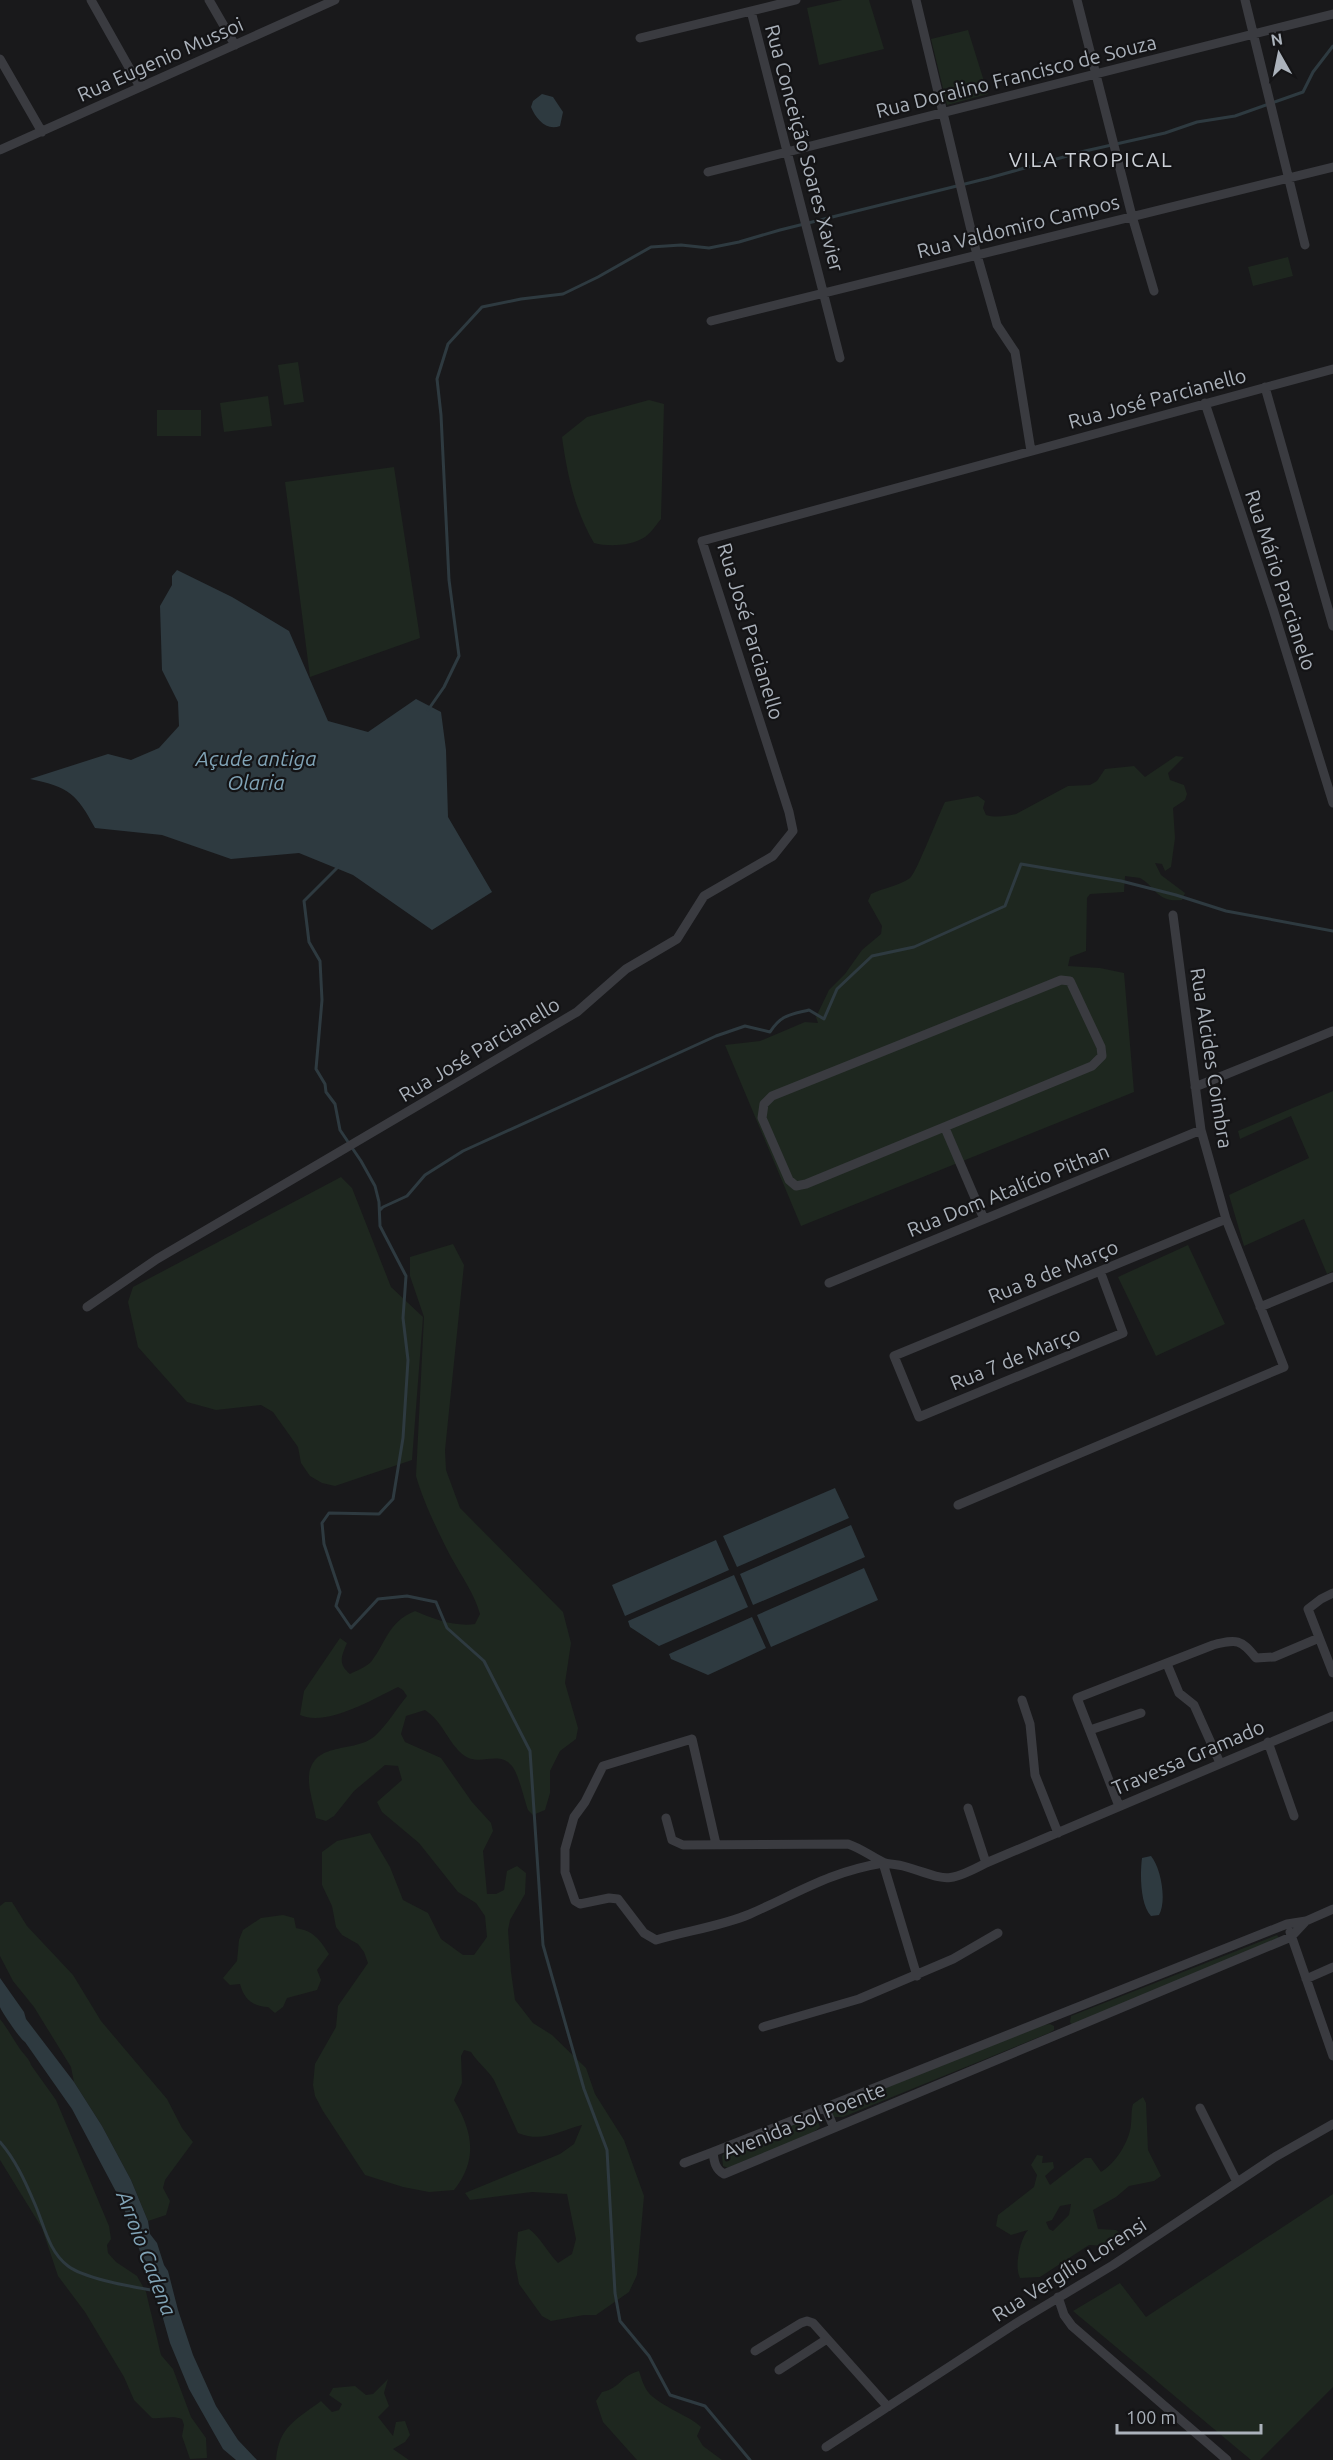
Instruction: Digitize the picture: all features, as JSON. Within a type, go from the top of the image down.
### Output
[{"type":"street","points":[[91,0],[140,87]]},
{"type":"street","points":[[209,0],[235,45]]},
{"type":"street","name":"Rua Eugenio Mussoi","points":[[0,150],[335,0]]},
{"type":"street","points":[[640,38],[796,0]]},
{"type":"street","points":[[916,0],[977,255],[997,325],[1016,352],[1030,451]]},
{"type":"street","points":[[1077,0],[1132,216],[1154,291]]},
{"type":"street","points":[[1245,0],[1305,245]]},
{"type":"street","name":"Rua Conceição Soares Xavier","points":[[751,11],[840,358]]},
{"type":"street","name":"Rua Doralino Francisco de Souza","points":[[708,172],[1333,14]]},
{"type":"street","points":[[0,59],[42,132]]},
{"type":"street","name":"Rua Valdomiro Campos","points":[[711,321],[1333,167]]},
{"type":"street","name":"Rua José Parcianello","points":[[87,1307],[157,1259],[577,1012],[626,969],[677,939],[704,896],[773,856],[793,831],[789,812],[702,541],[1333,369]]},
{"type":"street","points":[[1265,387],[1333,626]]},
{"type":"street","name":"Rua Mário Parcianelo","points":[[1205,403],[1273,609],[1333,803]]},
{"type":"street","name":"Rua Alcides Coimbra","points":[[958,1505],[1284,1367],[1226,1219],[1201,1130],[1173,915]]},
{"type":"street","points":[[1052,981],[1070,981],[1101,1047],[1102,1056],[1092,1066],[945,1128],[796,1186],[789,1180],[762,1118],[764,1104],[772,1096],[1052,981]]},
{"type":"street","points":[[1195,1087],[1333,1031]]},
{"type":"street","points":[[945,1128],[984,1219]]},
{"type":"street","name":"Rua Dom Atalício Pithan","points":[[829,1283],[1201,1130]]},
{"type":"street","name":"Rua 8 de Março","points":[[894,1356],[1226,1219]]},
{"type":"street","name":"Rua 7 de Março","points":[[894,1356],[919,1417],[1123,1333],[1100,1271]]},
{"type":"street","points":[[1260,1307],[1333,1277]]},
{"type":"street","points":[[1333,1593],[1308,1610],[1333,1674]]},
{"type":"street","points":[[1119,1806],[1077,1698],[1232,1640],[1244,1644],[1256,1658],[1274,1657],[1319,1638]]},
{"type":"street","points":[[1167,1664],[1179,1693],[1194,1705],[1220,1763]]},
{"type":"street","points":[[1022,1700],[1030,1724],[1035,1775],[1058,1833]]},
{"type":"street","points":[[1090,1730],[1141,1713]]},
{"type":"street","name":"Travessa Gramado","points":[[883,1863],[903,1866],[940,1879],[962,1876],[986,1863],[1333,1716]]},
{"type":"street","points":[[716,1844],[693,1739],[603,1766],[585,1802],[574,1817],[565,1849],[565,1872],[574,1900],[580,1904],[609,1898],[618,1899],[644,1934],[656,1940],[748,1915],[813,1882],[858,1867],[883,1863]]},
{"type":"street","points":[[1268,1742],[1294,1816]]},
{"type":"street","points":[[968,1808],[986,1863]]},
{"type":"street","points":[[666,1818],[672,1840],[676,1844],[848,1844],[869,1853],[883,1863],[917,1976]]},
{"type":"street","points":[[1291,1937],[1306,1921],[1333,1909]]},
{"type":"street","name":"Avenida Sol Poente","points":[[1291,1937],[724,2174],[718,2171],[713,2151],[1287,1924],[1306,1921]]},
{"type":"street","points":[[1287,1924],[1333,2056]]},
{"type":"street","points":[[763,2027],[851,2002],[917,1976],[953,1959],[998,1933]]},
{"type":"street","points":[[1306,1979],[1333,1967]]},
{"type":"street","points":[[1060,2014],[1066,2031]]},
{"type":"street","points":[[825,2107],[834,2127]]},
{"type":"street","points":[[1200,2108],[1237,2182]]},
{"type":"street","name":"Rua Vergílio Lorensi","points":[[826,2447],[1058,2297],[1113,2265],[1237,2182],[1333,2124]]},
{"type":"street","points":[[684,2163],[713,2151]]},
{"type":"street","points":[[1058,2297],[1064,2315],[1072,2326],[1227,2460]]},
{"type":"street","points":[[755,2351],[807,2321],[813,2323],[888,2407]]},
{"type":"street","points":[[778,2370],[827,2338]]},
{"type":"shaded area","points":[[842,0],[869,0],[884,49],[819,65],[807,8]]},
{"type":"shaded area","points":[[968,30],[988,94],[947,105],[931,39]]},
{"type":"shaded area","points":[[1288,257],[1293,276],[1253,286],[1248,267]]},
{"type":"shaded area","points":[[298,362],[304,402],[284,405],[278,365]]},
{"type":"shaded area","points":[[268,396],[272,426],[224,432],[220,403]]},
{"type":"shaded area","points":[[649,400],[664,404],[661,519],[647,535],[639,540],[613,545],[594,543],[587,531],[573,492],[562,437],[587,417]]},
{"type":"shaded area","points":[[157,410],[201,410],[201,436],[157,436]]},
{"type":"shaded area","points":[[394,467],[420,638],[310,677],[285,482]]},
{"type":"shaded area","points":[[1176,756],[1184,757],[1168,773],[1170,780],[1184,785],[1187,794],[1185,800],[1173,808],[1175,838],[1171,867],[1165,871],[1162,864],[1155,863],[1161,875],[1185,893],[1182,900],[1167,899],[1140,878],[1125,876],[1124,892],[1090,894],[1087,898],[1086,951],[1070,957],[1068,966],[1100,968],[1124,973],[1134,1092],[801,1226],[725,1045],[760,1041],[805,1022],[818,1023],[816,1017],[829,990],[845,974],[862,950],[881,934],[882,926],[868,901],[871,894],[910,878],[945,802],[978,796],[985,801],[983,808],[986,815],[997,817],[1016,814],[1068,786],[1090,785],[1097,781],[1105,769],[1134,766],[1145,777]]},
{"type":"shaded area","points":[[1333,1091],[1333,1271],[1327,1274],[1304,1219],[1244,1246],[1229,1195],[1309,1158],[1291,1116],[1240,1139],[1238,1131]]},
{"type":"shaded area","points":[[341,1177],[352,1188],[391,1287],[423,1317],[412,1460],[335,1486],[322,1483],[310,1476],[301,1463],[298,1447],[273,1412],[261,1405],[216,1410],[187,1402],[138,1347],[128,1302],[133,1287]]},
{"type":"shaded area","points":[[453,1244],[464,1265],[445,1450],[446,1470],[460,1508],[563,1612],[571,1643],[565,1683],[578,1728],[576,1739],[560,1751],[550,1771],[550,1793],[545,1810],[533,1815],[528,1810],[512,1766],[501,1759],[481,1760],[467,1757],[456,1748],[436,1720],[425,1710],[406,1716],[401,1734],[405,1742],[441,1758],[472,1802],[491,1823],[493,1831],[483,1851],[487,1894],[496,1894],[504,1890],[507,1871],[517,1866],[526,1873],[525,1894],[510,1920],[508,1930],[515,2000],[533,2023],[552,2035],[586,2068],[595,2094],[624,2140],[644,2196],[637,2275],[629,2292],[596,2315],[551,2321],[542,2316],[519,2284],[515,2263],[518,2232],[529,2229],[558,2263],[572,2254],[576,2239],[567,2194],[532,2192],[470,2200],[465,2193],[560,2154],[574,2144],[582,2125],[535,2137],[518,2133],[494,2080],[471,2052],[464,2050],[461,2056],[462,2083],[454,2100],[469,2135],[470,2157],[462,2179],[454,2190],[429,2192],[403,2187],[365,2175],[323,2111],[315,2096],[313,2085],[315,2064],[336,2027],[338,2006],[368,1963],[358,1944],[342,1935],[336,1927],[332,1906],[322,1885],[322,1852],[337,1841],[370,1833],[390,1867],[403,1900],[428,1913],[441,1939],[463,1955],[474,1955],[487,1937],[485,1916],[476,1903],[458,1892],[419,1843],[382,1812],[377,1802],[402,1780],[398,1766],[385,1765],[354,1791],[334,1816],[326,1821],[316,1818],[309,1781],[312,1765],[326,1752],[356,1745],[375,1736],[407,1696],[403,1690],[398,1687],[336,1715],[311,1718],[300,1715],[304,1691],[340,1638],[347,1643],[342,1663],[350,1674],[371,1662],[393,1626],[406,1615],[415,1611],[452,1623],[468,1625],[475,1624],[480,1614],[471,1592],[436,1528],[416,1476],[424,1317],[410,1276],[410,1257]]},
{"type":"shaded area","points":[[1188,1245],[1225,1324],[1156,1356],[1118,1277]]},
{"type":"shaded area","points":[[5,1902],[12,1902],[27,1926],[73,1975],[101,2021],[167,2099],[182,2128],[193,2142],[165,2180],[163,2188],[170,2201],[166,2215],[148,2221],[131,2180],[102,2126],[74,2082],[71,2067],[34,2007],[13,1981],[0,1956],[0,1906]]},
{"type":"shaded area","points":[[283,1915],[294,1918],[296,1928],[316,1937],[329,1954],[317,1970],[321,1980],[317,1990],[287,1998],[283,2007],[275,2013],[268,2007],[249,2001],[240,1984],[230,1985],[223,1978],[237,1961],[239,1940],[243,1930],[261,1918]]},
{"type":"shaded area","points":[[1277,1935],[1279,1938],[1072,2025],[1070,2022],[1071,2016]]},
{"type":"shaded area","points":[[0,2019],[56,2100],[109,2226],[111,2239],[107,2245],[108,2253],[116,2262],[137,2276],[146,2292],[161,2355],[173,2369],[191,2417],[206,2438],[207,2458],[190,2459],[182,2436],[184,2425],[182,2419],[152,2418],[134,2400],[124,2377],[85,2312],[58,2276],[42,2228],[0,2160]]},
{"type":"shaded area","points":[[1050,2024],[1054,2026],[1054,2030],[1049,2033],[843,2117],[834,2117],[831,2113],[832,2109]]},
{"type":"shaded area","points":[[1143,2097],[1146,2103],[1148,2150],[1161,2176],[1154,2181],[1129,2186],[1116,2197],[1093,2210],[1098,2229],[1116,2230],[1129,2240],[1124,2247],[1089,2245],[1040,2277],[1020,2278],[1019,2253],[1028,2230],[1011,2235],[996,2226],[998,2215],[1034,2187],[1037,2175],[1031,2165],[1037,2155],[1043,2156],[1042,2163],[1053,2162],[1054,2168],[1045,2176],[1050,2185],[1085,2158],[1091,2158],[1101,2172],[1111,2164],[1128,2138],[1133,2104]],"holes":[[[1071,2204],[1069,2215],[1053,2231],[1049,2229],[1046,2222],[1052,2220],[1060,2206]]]},
{"type":"shaded area","points":[[812,2116],[816,2117],[820,2127],[810,2135],[728,2168],[723,2166],[722,2156],[727,2150]]},
{"type":"shaded area","points":[[1333,2194],[1333,2387],[1260,2460],[1251,2460],[1073,2311],[1120,2283],[1146,2317]]},
{"type":"shaded area","points":[[639,2371],[650,2394],[701,2427],[697,2436],[703,2446],[722,2460],[637,2460],[603,2422],[596,2401],[602,2392],[613,2388],[628,2376]]},
{"type":"shaded area","points":[[388,2379],[384,2393],[389,2406],[378,2417],[393,2436],[396,2422],[405,2421],[410,2435],[405,2442],[393,2449],[409,2460],[276,2460],[285,2431],[297,2419],[321,2401],[332,2412],[339,2410],[342,2404],[329,2395],[333,2388],[355,2386],[366,2395],[373,2394]]},
{"type":"water","points":[[542,94],[553,97],[563,112],[560,126],[546,125],[533,111],[531,107],[533,101]]},
{"type":"water","name":"Açude antiga Olaria","points":[[177,570],[232,597],[289,631],[328,721],[368,732],[416,699],[441,712],[446,750],[448,817],[492,892],[432,930],[353,875],[299,853],[231,859],[162,835],[95,828],[83,807],[70,794],[54,785],[30,779],[108,754],[131,760],[159,748],[179,726],[178,702],[162,670],[160,606],[172,585],[172,576]]},
{"type":"water","points":[[835,1488],[849,1518],[737,1567],[723,1536]]},
{"type":"water","points":[[851,1525],[865,1557],[753,1605],[740,1574]]},
{"type":"water","points":[[716,1540],[729,1570],[625,1616],[612,1585]]},
{"type":"water","points":[[864,1568],[878,1600],[771,1647],[757,1615]]},
{"type":"water","points":[[734,1575],[748,1607],[659,1646],[630,1627],[628,1621]]},
{"type":"water","points":[[752,1617],[766,1648],[708,1675],[671,1659],[669,1654]]},
{"type":"water","points":[[1151,1856],[1158,1868],[1163,1902],[1159,1915],[1151,1916],[1143,1897],[1141,1872],[1142,1858]]},
{"type":"water","name":"Arroio Cadena","points":[[0,1978],[24,2012],[26,2019],[74,2082],[102,2126],[131,2180],[148,2221],[150,2234],[157,2243],[168,2271],[193,2355],[216,2406],[238,2440],[257,2460],[236,2460],[223,2449],[189,2389],[170,2343],[157,2297],[122,2203],[72,2109],[1,2010]]},
{"type":"waterway","points":[[428,710],[444,687],[459,656],[449,580],[441,415],[437,379],[448,344],[482,307],[563,294],[651,247],[681,245],[709,248],[739,242],[1085,151],[1165,133],[1197,122],[1235,116],[1303,92],[1313,72],[1333,46]]},
{"type":"waterway","points":[[380,1210],[407,1196],[425,1175],[463,1151],[716,1036],[745,1026],[770,1032],[786,1016],[809,1010],[824,1019],[837,989],[872,956],[914,947],[1005,906],[1021,864],[1121,881],[1226,911],[1333,931]]},
{"type":"waterway","points":[[338,865],[304,901],[309,942],[320,961],[322,1000],[316,1069],[325,1084],[326,1092],[335,1104],[340,1130],[375,1186],[379,1202],[380,1226],[406,1276],[403,1318],[408,1360],[403,1438],[393,1499],[379,1514],[329,1513],[322,1523],[324,1544],[340,1592],[336,1606],[351,1628],[378,1599],[407,1596],[436,1602],[447,1628],[484,1661],[530,1751],[543,1945],[584,2089],[607,2150],[615,2293],[620,2321],[649,2356],[670,2395],[705,2406],[750,2460]]},
{"type":"waterway","points":[[0,2142],[19,2170],[47,2237],[61,2260],[86,2275],[156,2291]]},
{"type":"district","name":"VILA TROPICAL","points":[[1091,159]]}]
